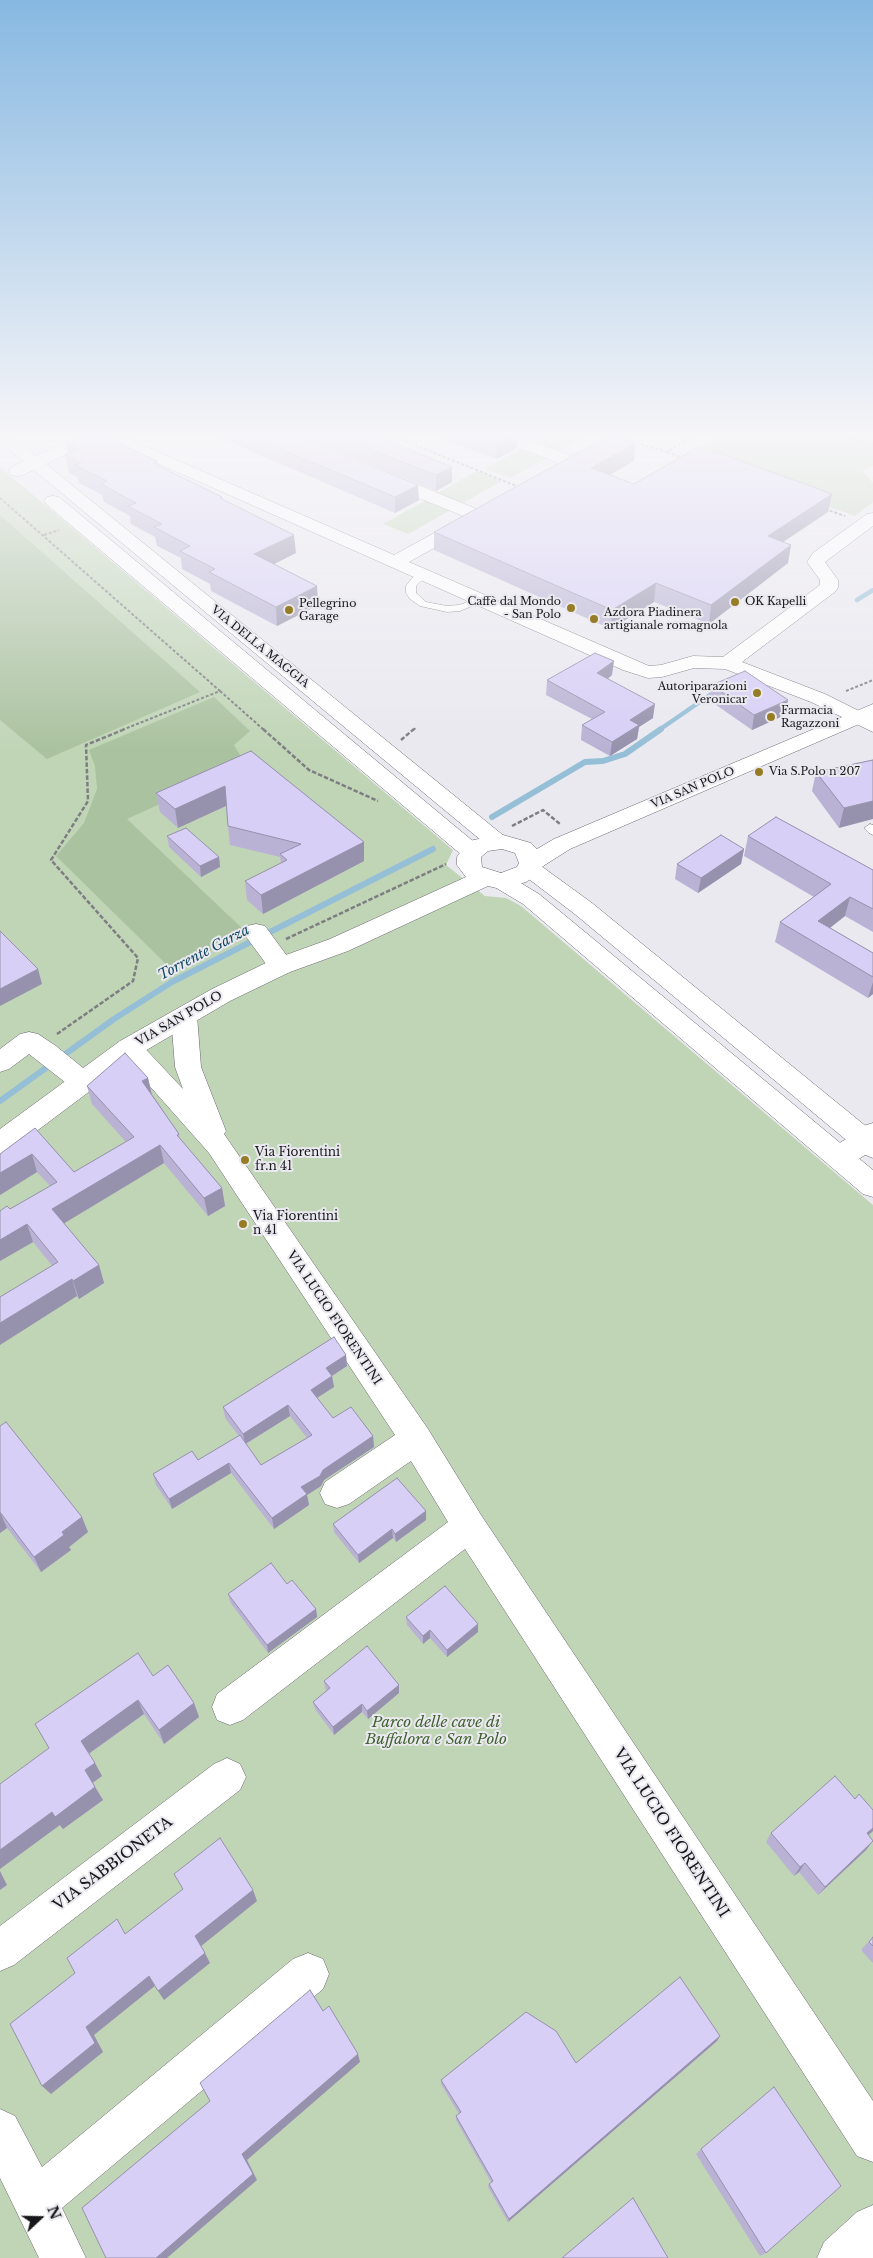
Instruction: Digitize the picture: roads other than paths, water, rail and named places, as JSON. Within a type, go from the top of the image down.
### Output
[{"type":"street","name":"VIA DELLA MAGGIA","points":[[97,539],[475,867],[531,899],[550,914],[873,1186]]},
{"type":"street","name":"VIA DELLA MAGGIA","points":[[117,539],[506,837]]},
{"type":"street","points":[[344,539],[630,666],[648,672],[662,671],[702,661],[728,663],[857,711]]},
{"type":"street","points":[[395,562],[436,539]]},
{"type":"street","points":[[728,663],[829,587],[829,580],[816,562],[819,557],[843,539]]},
{"type":"street","name":"VIA SAN POLO","points":[[0,1144],[59,1062],[129,1048],[221,994],[268,948],[339,945],[475,867],[518,877],[530,865],[562,844],[857,711],[873,692]]},
{"type":"street","name":"VIA SAN POLO","points":[[475,867],[481,845],[506,837],[546,834],[857,711]]},
{"type":"street","points":[[506,837],[528,854],[530,865],[870,1140],[839,1157]]},
{"type":"street","name":"VIA LUCIO FIORENTINI","points":[[184,1016],[188,1067],[218,1146]]},
{"type":"street","points":[[0,1062],[29,1041],[59,1062]]},
{"type":"street","name":"VIA LUCIO FIORENTINI","points":[[129,1048],[218,1146],[416,1439],[469,1526],[873,2140]]},
{"type":"street","points":[[337,1493],[416,1439]]},
{"type":"street","points":[[230,1707],[469,1526]]},
{"type":"street","name":"VIA SABBIONETA","points":[[0,1950],[227,1777]]},
{"type":"street","points":[[35,2202],[308,1974]]},
{"type":"street","points":[[0,2131],[63,2258]]},
{"type":"street","points":[[840,2258],[873,2228]]},
{"type":"lane","points":[[422,575],[411,586],[411,593],[423,604],[434,608],[460,608],[481,600]]},
{"type":"waterway","name":"Torrente Garza","points":[[857,600],[873,590]]},
{"type":"waterway","name":"Torrente Garza","points":[[659,730],[717,690]]},
{"type":"waterway","name":"Torrente Garza","points":[[492,817],[585,762],[603,761],[625,754],[661,729]]},
{"type":"waterway","name":"Torrente Garza","points":[[0,1101],[114,1019],[172,982],[433,849]]},
{"type":"place","name":"OK Kapelli","points":[[735,602]]},
{"type":"place","name":"Caffè dal Mondo - San Polo","points":[[571,608]]},
{"type":"place","name":"Pellegrino Garage","points":[[289,610]]},
{"type":"place","name":"Azdora Piadinera artigianale romagnola","points":[[594,619]]},
{"type":"place","name":"Autoriparazioni Veronicar","points":[[757,693]]},
{"type":"place","name":"Farmacia Ragazzoni","points":[[771,717]]},
{"type":"place","name":"Via S.Polo n 207","points":[[759,772]]},
{"type":"place","name":"Via Fiorentini fr.n 41","points":[[245,1160]]},
{"type":"place","name":"Via Fiorentini n 41","points":[[243,1224]]},
{"type":"park label","name":"Parco delle cave di Buffalora e San Polo","points":[[436,1732]]}]
